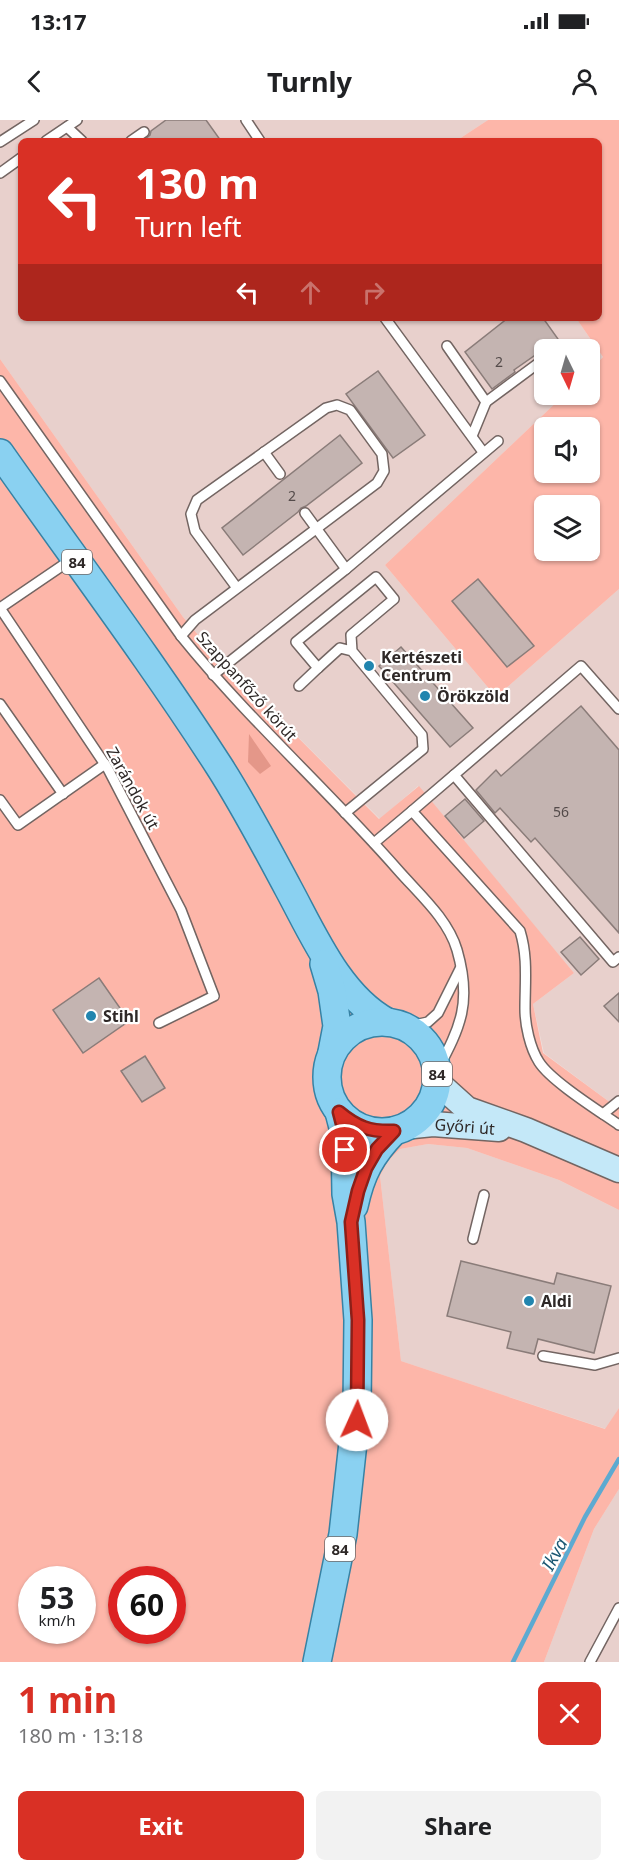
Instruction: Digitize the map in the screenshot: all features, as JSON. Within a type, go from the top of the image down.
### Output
[{"type":"main road","name":"84","points":[[0,453],[220,767],[320,948],[358,1000],[374,1015],[417,1035],[428,1046],[433,1056],[437,1076],[435,1094],[421,1115],[398,1129],[377,1149],[366,1168],[351,1222]]},
{"type":"main road","name":"84","points":[[317,1662],[343,1534],[356,1434],[358,1320],[351,1222],[346,1194],[345,1135],[339,1112],[331,1098],[328,1079],[337,1026],[332,991],[320,948]]},
{"type":"main road","points":[[332,1052],[340,1040],[363,1025],[396,1024]]},
{"type":"main road","name":"Győri út","points":[[437,1076],[467,1109],[526,1130],[619,1170]]},
{"type":"main road","points":[[339,1112],[353,1124],[366,1130],[398,1129]]},
{"type":"main road","name":"Győri út","points":[[398,1129],[433,1124],[526,1130]]},
{"type":"lane","points":[[0,142],[34,120]]},
{"type":"lane","points":[[50,138],[77,120]]},
{"type":"lane","points":[[246,120],[259,138]]},
{"type":"lane","points":[[67,127],[79,138]]},
{"type":"lane","points":[[135,138],[144,132]]},
{"type":"lane","points":[[0,173],[18,160]]},
{"type":"lane","points":[[387,321],[483,452]]},
{"type":"lane","points":[[447,346],[486,402]]},
{"type":"lane","points":[[472,436],[486,402],[534,366]]},
{"type":"lane","name":"Szappanfőző körút","points":[[0,381],[182,636],[213,675],[374,843],[442,921],[457,949],[465,994],[460,1022],[437,1076]]},
{"type":"lane","points":[[182,636],[195,620],[377,483],[384,471],[382,454],[350,410],[338,405],[326,408],[197,500],[191,514],[195,531],[237,588]]},
{"type":"lane","points":[[213,675],[346,569],[498,441]]},
{"type":"lane","points":[[264,452],[280,474]]},
{"type":"lane","points":[[305,513],[346,569]]},
{"type":"lane","points":[[0,608],[74,558]]},
{"type":"lane","points":[[318,668],[296,642],[376,577],[394,599],[351,635],[352,651]]},
{"type":"lane","name":"Zarándok út","points":[[0,608],[105,764],[181,910],[214,996],[159,1023]]},
{"type":"lane","points":[[299,686],[340,648],[352,651],[422,735],[423,749],[345,813]]},
{"type":"lane","points":[[374,843],[581,666],[619,709]]},
{"type":"lane","points":[[0,704],[63,794]]},
{"type":"lane","points":[[0,800],[18,825],[105,764]]},
{"type":"lane","points":[[454,775],[617,963]]},
{"type":"lane","points":[[412,811],[520,931],[526,950],[525,1014],[532,1050],[539,1064],[551,1076],[619,1125]]},
{"type":"lane","points":[[396,1024],[428,1022],[438,1013],[460,969]]},
{"type":"lane","points":[[603,1114],[619,1101]]},
{"type":"lane","points":[[473,1239],[484,1195]]},
{"type":"lane","points":[[543,1356],[595,1365],[619,1358]]},
{"type":"lane","points":[[590,1662],[619,1608]]},
{"type":"shaded area","points":[[0,120],[488,120],[461,138],[18,138],[18,321],[578,321],[591,339],[534,339],[534,405],[553,405],[541,417],[534,417],[534,423],[385,565],[496,697],[619,589],[619,1109],[544,1053],[533,1004],[574,973],[418,786],[380,819],[209,648],[183,617],[0,359]]},
{"type":"shaded area","points":[[488,120],[619,120],[619,589],[496,697],[385,565],[534,423],[534,483],[600,483],[600,417],[541,417],[553,405],[600,405],[600,360],[603,357],[600,353],[600,339],[591,339],[578,321],[602,321],[602,138],[461,138]]},
{"type":"shaded area","points":[[0,359],[183,617],[209,648],[379,819],[419,786],[574,973],[533,1004],[543,1053],[619,1109],[619,1210],[559,1180],[467,1148],[428,1144],[400,1149],[388,1161],[380,1176],[401,1361],[605,1429],[619,1408],[619,1489],[594,1529],[544,1662],[0,1662]]},
{"type":"shaded area","points":[[249,734],[271,766],[260,774],[248,762]]},
{"type":"shaded area","points":[[428,1144],[467,1148],[559,1180],[619,1210],[619,1408],[606,1429],[401,1361],[380,1176],[388,1161],[400,1149]]},
{"type":"shaded area","points":[[619,1489],[619,1662],[544,1662],[594,1529]]},
{"type":"building","points":[[166,120],[206,120],[219,138],[146,138],[151,131]]},
{"type":"building","points":[[504,321],[545,321],[558,339],[534,339],[534,356],[492,389],[465,352]]},
{"type":"building","points":[[378,371],[425,435],[393,458],[346,394]]},
{"type":"building","points":[[340,435],[362,463],[243,555],[222,528]]},
{"type":"building","points":[[478,579],[534,646],[507,667],[452,601]]},
{"type":"building","name":"Örökzöld","points":[[401,647],[473,728],[450,747],[379,666]]},
{"type":"building","points":[[581,706],[619,750],[619,933],[535,838],[531,842],[500,808],[495,813],[476,790],[496,770],[501,776]]},
{"type":"building","points":[[465,799],[484,821],[464,838],[445,816]]},
{"type":"building","points":[[580,937],[599,959],[581,975],[561,952]]},
{"type":"building","name":"Stihl","points":[[99,978],[129,1021],[83,1053],[53,1010]]},
{"type":"building","points":[[619,993],[619,1022],[604,1006]]},
{"type":"building","points":[[145,1056],[165,1088],[142,1102],[121,1071]]},
{"type":"building","name":"Aldi","points":[[461,1261],[554,1284],[557,1273],[611,1286],[594,1353],[538,1339],[534,1354],[507,1348],[511,1332],[447,1316]]},
{"type":"waterway","name":"Ikva","points":[[513,1662],[585,1517],[619,1459]]},
{"type":"place","name":"Kertészeti Centrum","points":[[369,666]]},
{"type":"place","name":"Örökzöld","points":[[425,696]]},
{"type":"place","name":"Stihl","points":[[91,1016]]},
{"type":"place","name":"Aldi","points":[[529,1301]]},
{"type":"route","points":[[345,1150],[345,1135],[339,1112],[353,1124],[366,1130],[394,1131],[377,1149],[366,1168],[351,1222],[358,1320],[357,1420]]}]
